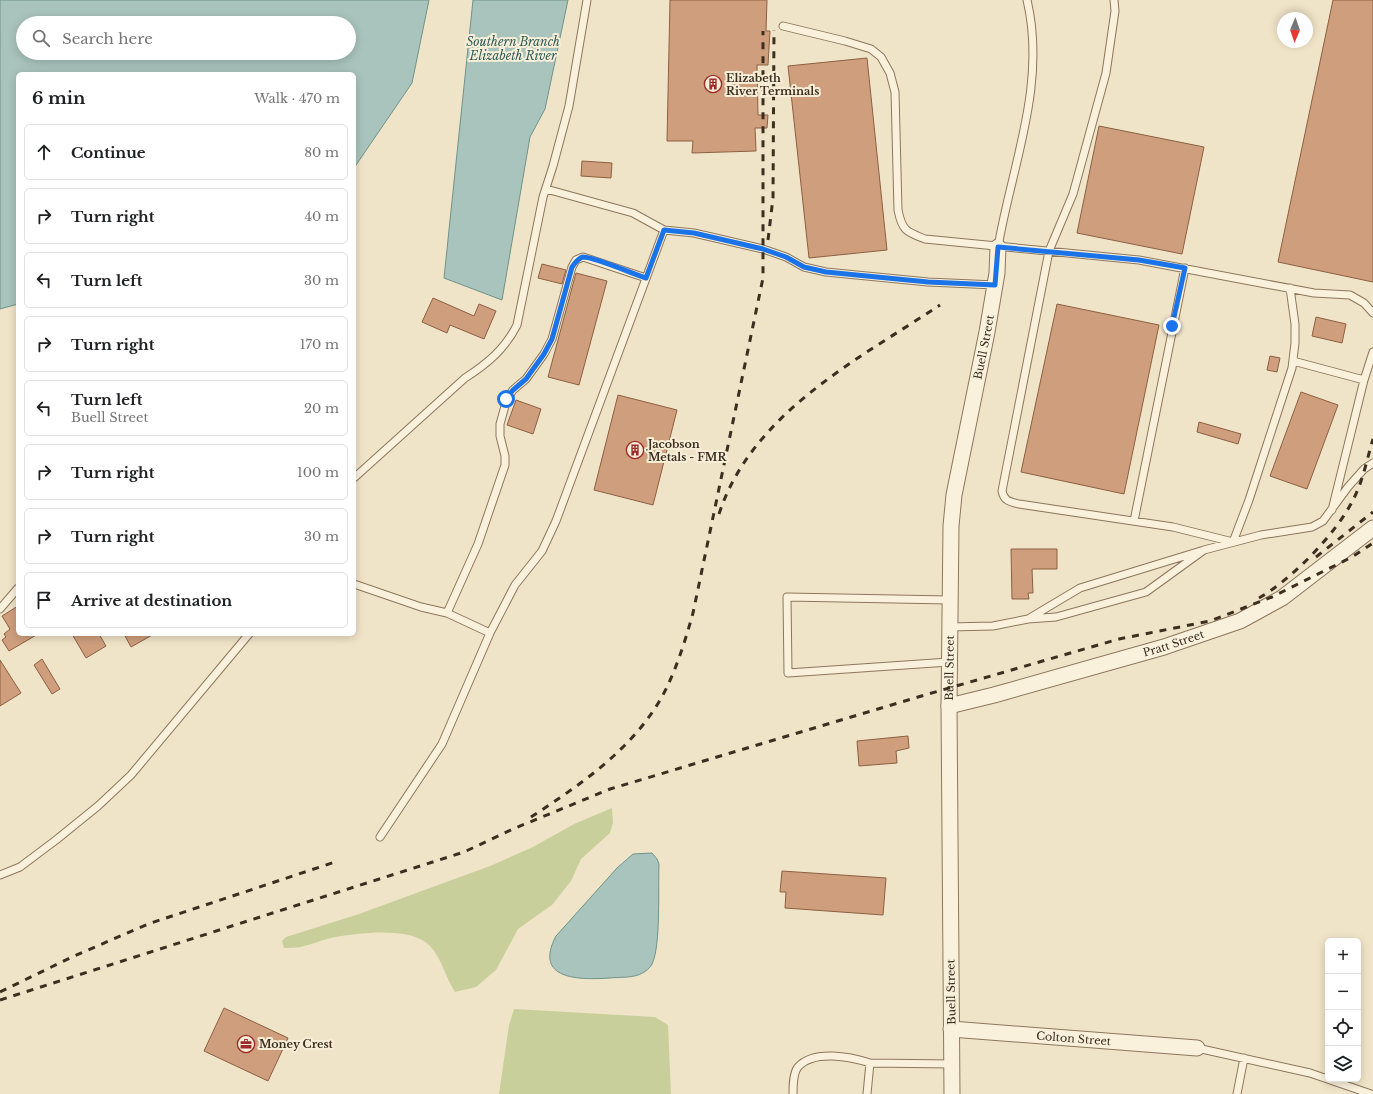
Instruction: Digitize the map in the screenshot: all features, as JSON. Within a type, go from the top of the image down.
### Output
[{"type":"street","name":"Buell Street","points":[[952,1094],[949,706],[951,526],[954,495],[995,285],[998,247]]},
{"type":"street","name":"Pratt Street","points":[[949,706],[994,695],[1164,647],[1240,621],[1282,598],[1373,528]]},
{"type":"street","name":"Colton Street","points":[[951,1030],[1197,1048]]},
{"type":"lane","points":[[356,476],[465,378],[485,365],[510,338],[517,325],[546,189],[568,106],[587,0]]},
{"type":"lane","points":[[998,247],[1027,119],[1032,84],[1033,31],[1027,0]]},
{"type":"lane","points":[[1114,0],[1115,11],[1104,80],[1073,194],[1048,251],[1002,491],[1003,496],[1007,501],[1019,504],[1188,530],[1233,542]]},
{"type":"lane","points":[[783,26],[871,49],[881,57],[890,73],[895,92],[898,210],[900,224],[907,232],[925,239],[1139,260],[1314,293],[1350,295],[1364,303],[1373,314]]},
{"type":"lane","points":[[546,189],[633,213],[664,230],[694,233],[763,249],[786,257],[804,267],[826,272],[928,282],[995,285]]},
{"type":"lane","points":[[380,837],[442,744],[490,633],[516,585],[542,551],[556,521],[664,230]]},
{"type":"lane","points":[[447,613],[478,544],[505,465],[505,456],[500,436],[500,424],[506,399],[513,390],[526,379],[544,354],[552,339],[572,267],[576,260],[583,257],[646,278]]},
{"type":"lane","points":[[1134,521],[1185,268]]},
{"type":"lane","points":[[1233,542],[1254,486],[1293,362],[1295,324],[1290,288]]},
{"type":"lane","points":[[1332,510],[1364,380],[1373,352]]},
{"type":"lane","points":[[1293,362],[1364,380]]},
{"type":"lane","points":[[1028,619],[1080,588],[1233,542],[1312,527],[1323,521],[1348,486],[1364,469],[1373,463]]},
{"type":"lane","points":[[949,627],[992,626],[1028,619],[1056,617],[1146,592],[1204,550]]},
{"type":"lane","points":[[356,585],[421,607],[447,613],[490,633]]},
{"type":"lane","points":[[0,609],[16,590]]},
{"type":"lane","points":[[949,662],[788,673],[788,597],[950,600]]},
{"type":"lane","points":[[0,875],[20,867],[56,840],[98,806],[131,775],[247,636]]},
{"type":"lane","points":[[1197,1048],[1310,1073],[1371,1094]]},
{"type":"lane","points":[[792,1094],[794,1078],[798,1067],[813,1058],[848,1057],[870,1063],[952,1064]]},
{"type":"lane","points":[[1237,1094],[1244,1058]]},
{"type":"lane","points":[[867,1094],[870,1063]]},
{"type":"green space","points":[[612,808],[613,823],[610,833],[581,859],[571,881],[552,905],[518,929],[496,970],[476,987],[455,992],[441,962],[430,946],[422,940],[399,933],[385,932],[335,937],[298,947],[284,948],[282,941],[286,937],[359,914],[490,866],[533,847],[574,824]]},
{"type":"green space","points":[[514,1009],[655,1017],[668,1025],[671,1094],[499,1094],[509,1025]]},
{"type":"water","points":[[0,0],[429,0],[412,83],[356,165],[356,72],[16,72],[16,305],[0,309]]},
{"type":"water","name":"Southern Branch Elizabeth River","points":[[473,0],[568,0],[545,109],[530,137],[502,300],[444,278]]},
{"type":"water","points":[[652,853],[659,864],[658,931],[655,955],[649,968],[635,976],[598,979],[573,977],[563,974],[555,969],[550,961],[550,951],[556,936],[617,868],[633,854]]},
{"type":"building","name":"Elizabeth River Terminals","points":[[670,0],[767,0],[766,31],[770,31],[768,65],[757,65],[758,115],[768,115],[767,128],[755,128],[756,151],[692,153],[693,141],[667,141]]},
{"type":"building","points":[[1333,0],[1373,0],[1373,282],[1278,262]]},
{"type":"building","points":[[867,58],[887,250],[809,258],[788,66]]},
{"type":"building","points":[[1099,126],[1204,147],[1182,254],[1077,233]]},
{"type":"building","points":[[582,161],[612,163],[611,178],[581,176]]},
{"type":"building","points":[[542,264],[566,270],[562,284],[538,278]]},
{"type":"building","points":[[576,273],[607,281],[579,385],[548,377]]},
{"type":"building","points":[[433,298],[474,316],[479,304],[496,311],[484,339],[450,325],[447,333],[422,322]]},
{"type":"building","points":[[1057,304],[1159,325],[1124,494],[1021,472]]},
{"type":"building","points":[[1316,317],[1346,324],[1342,343],[1312,336]]},
{"type":"building","points":[[1270,356],[1280,358],[1277,372],[1267,370]]},
{"type":"building","points":[[1301,392],[1338,405],[1307,489],[1270,476]]},
{"type":"building","name":"Jacobson Metals - FMR","points":[[618,395],[677,410],[653,505],[594,490]]},
{"type":"building","points":[[516,400],[541,409],[533,434],[507,425]]},
{"type":"building","points":[[1199,422],[1241,434],[1238,444],[1197,432]]},
{"type":"building","points":[[1011,549],[1057,549],[1057,569],[1032,569],[1033,593],[1028,593],[1029,599],[1012,599]]},
{"type":"building","points":[[16,607],[16,636],[35,636],[9,651],[2,640],[6,637],[4,634],[10,629],[2,616]]},
{"type":"building","points":[[73,636],[100,636],[106,646],[86,658]]},
{"type":"building","points":[[125,636],[150,636],[131,647]]},
{"type":"building","points":[[42,659],[60,689],[52,694],[34,665]]},
{"type":"building","points":[[0,660],[21,693],[0,706]]},
{"type":"building","points":[[908,736],[909,748],[896,751],[897,763],[859,766],[857,741]]},
{"type":"building","points":[[782,871],[886,878],[883,915],[785,908],[786,892],[780,892]]},
{"type":"building","name":"Money Crest","points":[[224,1008],[288,1038],[268,1081],[204,1051]]},
{"type":"railway","points":[[768,240],[773,198],[774,30]]},
{"type":"railway","points":[[531,817],[590,776],[625,745],[641,727],[655,708],[667,687],[685,641],[693,613],[763,278],[763,31]]},
{"type":"railway","points":[[719,514],[735,478],[756,446],[782,418],[811,392],[842,369],[940,305]]},
{"type":"railway","points":[[1259,598],[1272,590],[1299,568],[1336,527],[1356,493],[1362,478],[1373,439]]},
{"type":"railway","points":[[1316,557],[1373,512]]},
{"type":"railway","points":[[0,1000],[464,852],[513,829],[610,789],[1119,639],[1210,621],[1272,597],[1352,557],[1373,543]]},
{"type":"railway","points":[[0,992],[72,957],[148,924],[338,861]]},
{"type":"place","name":"Elizabeth River Terminals","points":[[713,84]]},
{"type":"place","name":"Jacobson Metals - FMR","points":[[635,450]]},
{"type":"place","name":"Money Crest","points":[[246,1044]]},
{"type":"route","points":[[506,399],[513,390],[526,379],[544,354],[552,339],[572,267],[576,260],[583,257],[596,260],[646,278],[664,230],[694,233],[763,249],[786,257],[804,267],[826,272],[928,282],[995,285],[998,247],[1139,260],[1185,268],[1172,326]]}]
